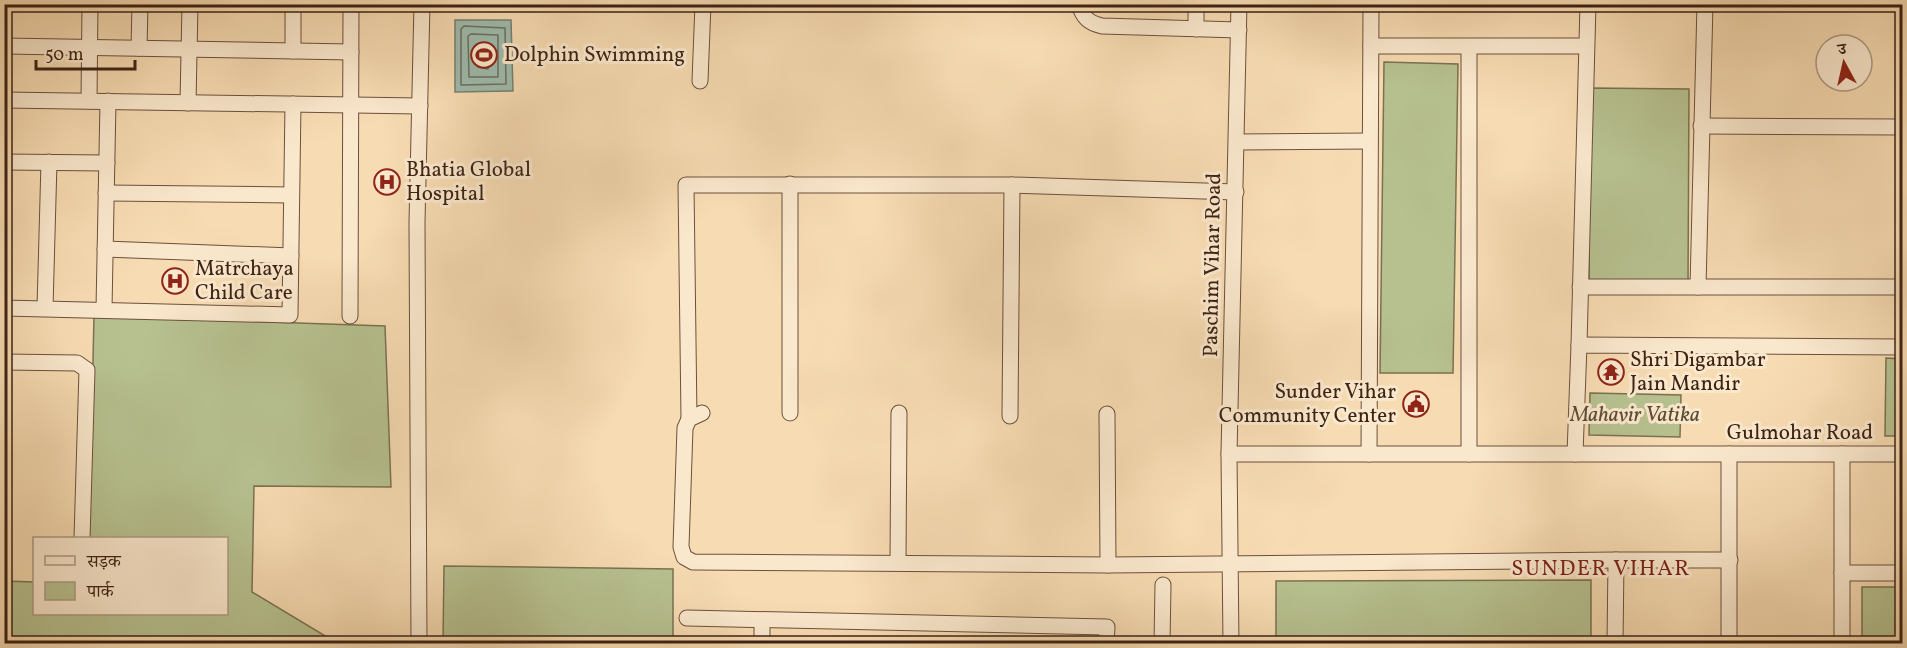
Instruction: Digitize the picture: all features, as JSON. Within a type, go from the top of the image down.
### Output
[{"type":"street","points":[[89,101],[90,4]]},
{"type":"street","points":[[140,4],[140,48]]},
{"type":"street","points":[[188,103],[190,4]]},
{"type":"street","points":[[293,4],[293,51]]},
{"type":"street","points":[[350,316],[351,4]]},
{"type":"street","points":[[419,644],[417,222],[422,4]]},
{"type":"street","points":[[700,81],[703,4]]},
{"type":"street","points":[[1079,4],[1082,15],[1090,23],[1102,26],[1239,30]]},
{"type":"street","points":[[1196,4],[1196,29]]},
{"type":"street","name":"Paschim Vihar Road","points":[[1231,644],[1229,453],[1238,142],[1239,4]]},
{"type":"street","points":[[1369,454],[1371,4]]},
{"type":"street","points":[[1575,454],[1588,4]]},
{"type":"street","points":[[1698,287],[1705,4]]},
{"type":"street","points":[[4,46],[351,52]]},
{"type":"street","points":[[1371,46],[1469,48],[1586,46]]},
{"type":"street","points":[[1469,48],[1469,454]]},
{"type":"street","points":[[4,100],[420,106]]},
{"type":"street","points":[[104,309],[108,101]]},
{"type":"street","points":[[4,308],[290,315],[292,104]]},
{"type":"street","points":[[1701,126],[1902,127]]},
{"type":"street","points":[[1238,142],[1370,141]]},
{"type":"street","points":[[4,162],[107,163]]},
{"type":"street","points":[[45,308],[49,162]]},
{"type":"street","points":[[790,184],[790,413]]},
{"type":"street","points":[[1236,192],[1012,185],[686,185],[696,416],[685,428],[681,547],[684,557],[693,562],[1108,565],[1730,560]]},
{"type":"street","points":[[1010,416],[1012,185]]},
{"type":"street","points":[[106,193],[291,195]]},
{"type":"street","points":[[105,249],[291,256]]},
{"type":"street","points":[[1580,287],[1902,287]]},
{"type":"street","points":[[1579,345],[1902,347]]},
{"type":"street","points":[[4,362],[77,363],[87,370],[82,537]]},
{"type":"street","points":[[898,562],[899,413]]},
{"type":"street","points":[[1107,414],[1108,565]]},
{"type":"street","name":"Gulmohar Road","points":[[1229,453],[1902,454]]},
{"type":"street","points":[[1729,644],[1730,454]]},
{"type":"street","points":[[1842,454],[1842,644]]},
{"type":"street","points":[[1615,644],[1616,560]]},
{"type":"street","points":[[1842,573],[1902,573]]},
{"type":"street","points":[[1162,585],[1162,644]]},
{"type":"street","points":[[687,618],[1107,627],[1106,644]]},
{"type":"street","points":[[762,620],[762,644]]},
{"type":"green space","points":[[1384,62],[1458,64],[1453,373],[1380,373]]},
{"type":"green space","points":[[1590,88],[1689,89],[1688,287],[1589,287]]},
{"type":"green space","points":[[94,316],[385,326],[391,487],[254,486],[252,592],[337,643],[5,644],[5,581],[33,582],[33,615],[228,615],[228,537],[89,537]]},
{"type":"green space","points":[[1886,358],[1902,359],[1902,436],[1885,436]]},
{"type":"green space","name":"Mahavir Vatika","points":[[1590,393],[1681,395],[1680,437],[1589,435]]},
{"type":"green space","points":[[444,566],[673,569],[673,643],[443,643]]},
{"type":"green space","points":[[1591,580],[1591,643],[1276,643],[1276,581]]},
{"type":"green space","points":[[1862,587],[1902,587],[1902,643],[1862,643]]},
{"type":"water","name":"Dolphin Swimming","points":[[455,20],[511,20],[513,91],[455,92]]},
{"type":"place","name":"Dolphin Swimming","points":[[484,55]]},
{"type":"place","name":"Bhatia Global Hospital","points":[[387,182]]},
{"type":"place","name":"Matrchaya Child Care","points":[[175,281]]},
{"type":"place","name":"Shri Digambar Jain Mandir","points":[[1611,372]]},
{"type":"place","name":"Sunder Vihar Community Center","points":[[1416,404]]},
{"type":"district","name":"SUNDER VIHAR","points":[[1601,569]]}]
